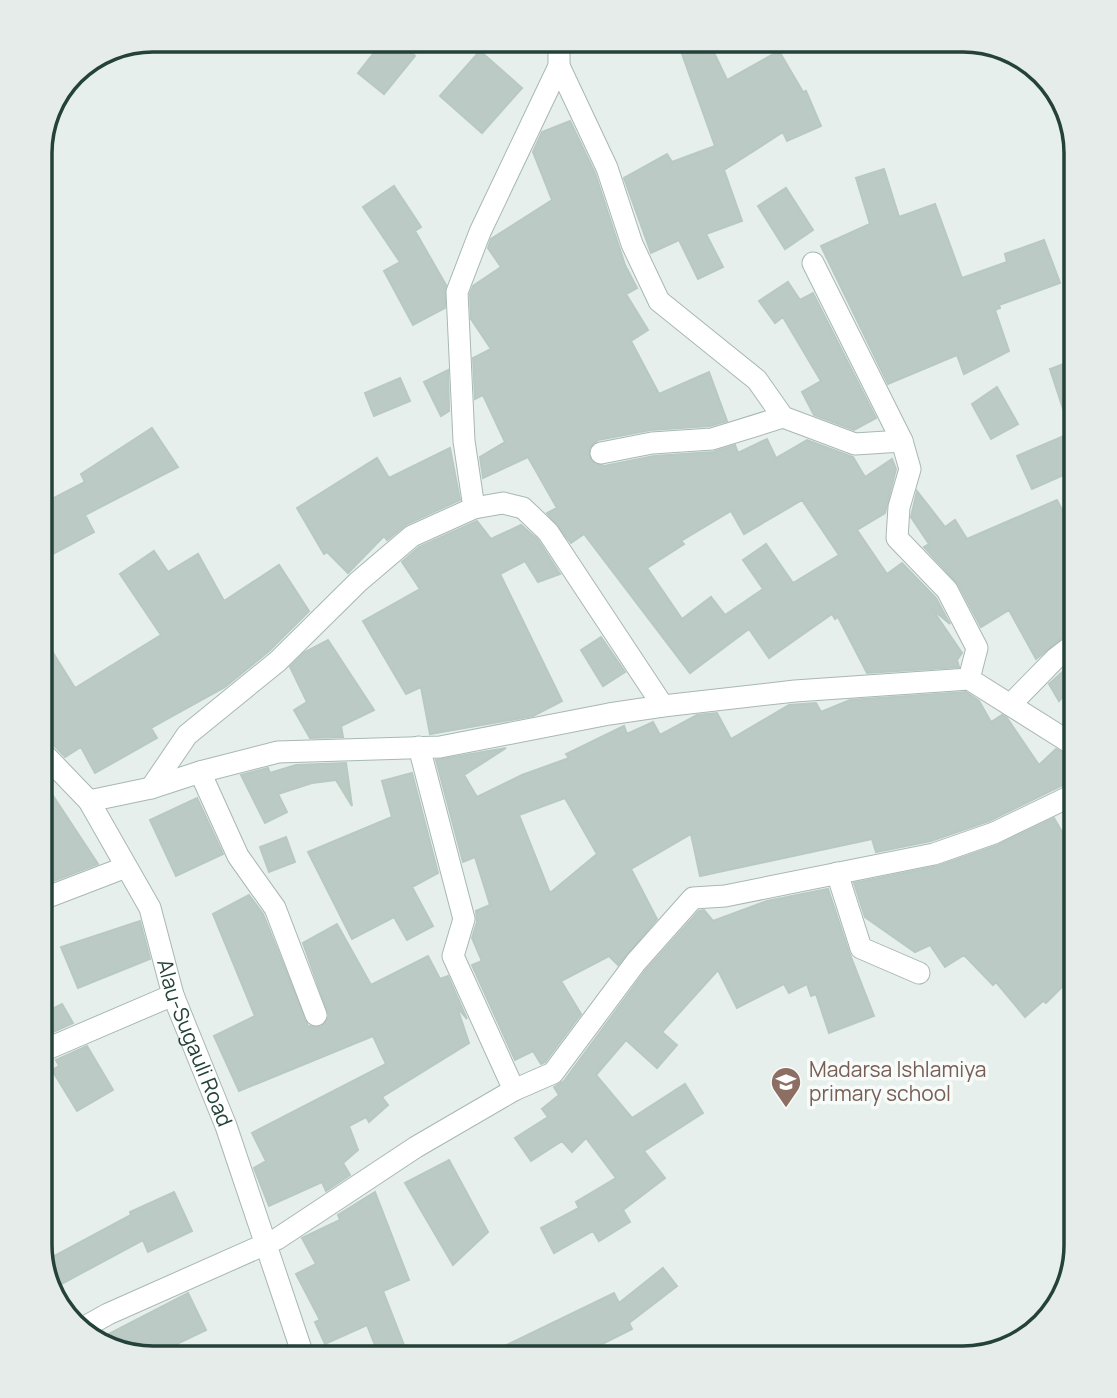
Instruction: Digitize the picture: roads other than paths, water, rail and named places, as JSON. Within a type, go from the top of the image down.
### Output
[{"type":"street","points":[[559,53],[559,66],[607,168],[632,244],[659,301],[757,380],[783,416],[855,444],[902,441]]},
{"type":"street","points":[[474,508],[464,441],[457,292],[480,232],[559,66]]},
{"type":"street","points":[[813,263],[902,441],[910,469],[899,507],[897,538],[947,590],[977,648],[969,679]]},
{"type":"street","points":[[601,453],[652,443],[712,439],[783,416]]},
{"type":"street","points":[[151,788],[187,735],[278,661],[358,582],[412,536],[474,508],[503,503],[523,508],[548,532],[663,706]]},
{"type":"street","points":[[1010,705],[1064,652]]},
{"type":"street","points":[[89,801],[151,788],[278,752],[440,747],[609,713],[663,706],[794,691],[969,679],[1064,739]]},
{"type":"street","points":[[419,747],[464,919],[453,956],[514,1090]]},
{"type":"street","name":"Alau-Sugauli Road","points":[[52,763],[89,801],[150,908],[173,995],[226,1126],[300,1346]]},
{"type":"street","points":[[200,772],[238,856],[275,908],[316,1015]]},
{"type":"street","points":[[91,1323],[267,1245],[416,1147],[514,1090],[553,1073],[636,962],[693,898],[725,896],[934,854],[994,833],[1064,799]]},
{"type":"street","points":[[52,895],[127,866]]},
{"type":"street","points":[[837,873],[861,948],[919,973]]},
{"type":"street","points":[[52,1047],[173,995]]},
{"type":"place","name":"Madarsa Ishlamiya primary school","points":[[786,1109]]}]
